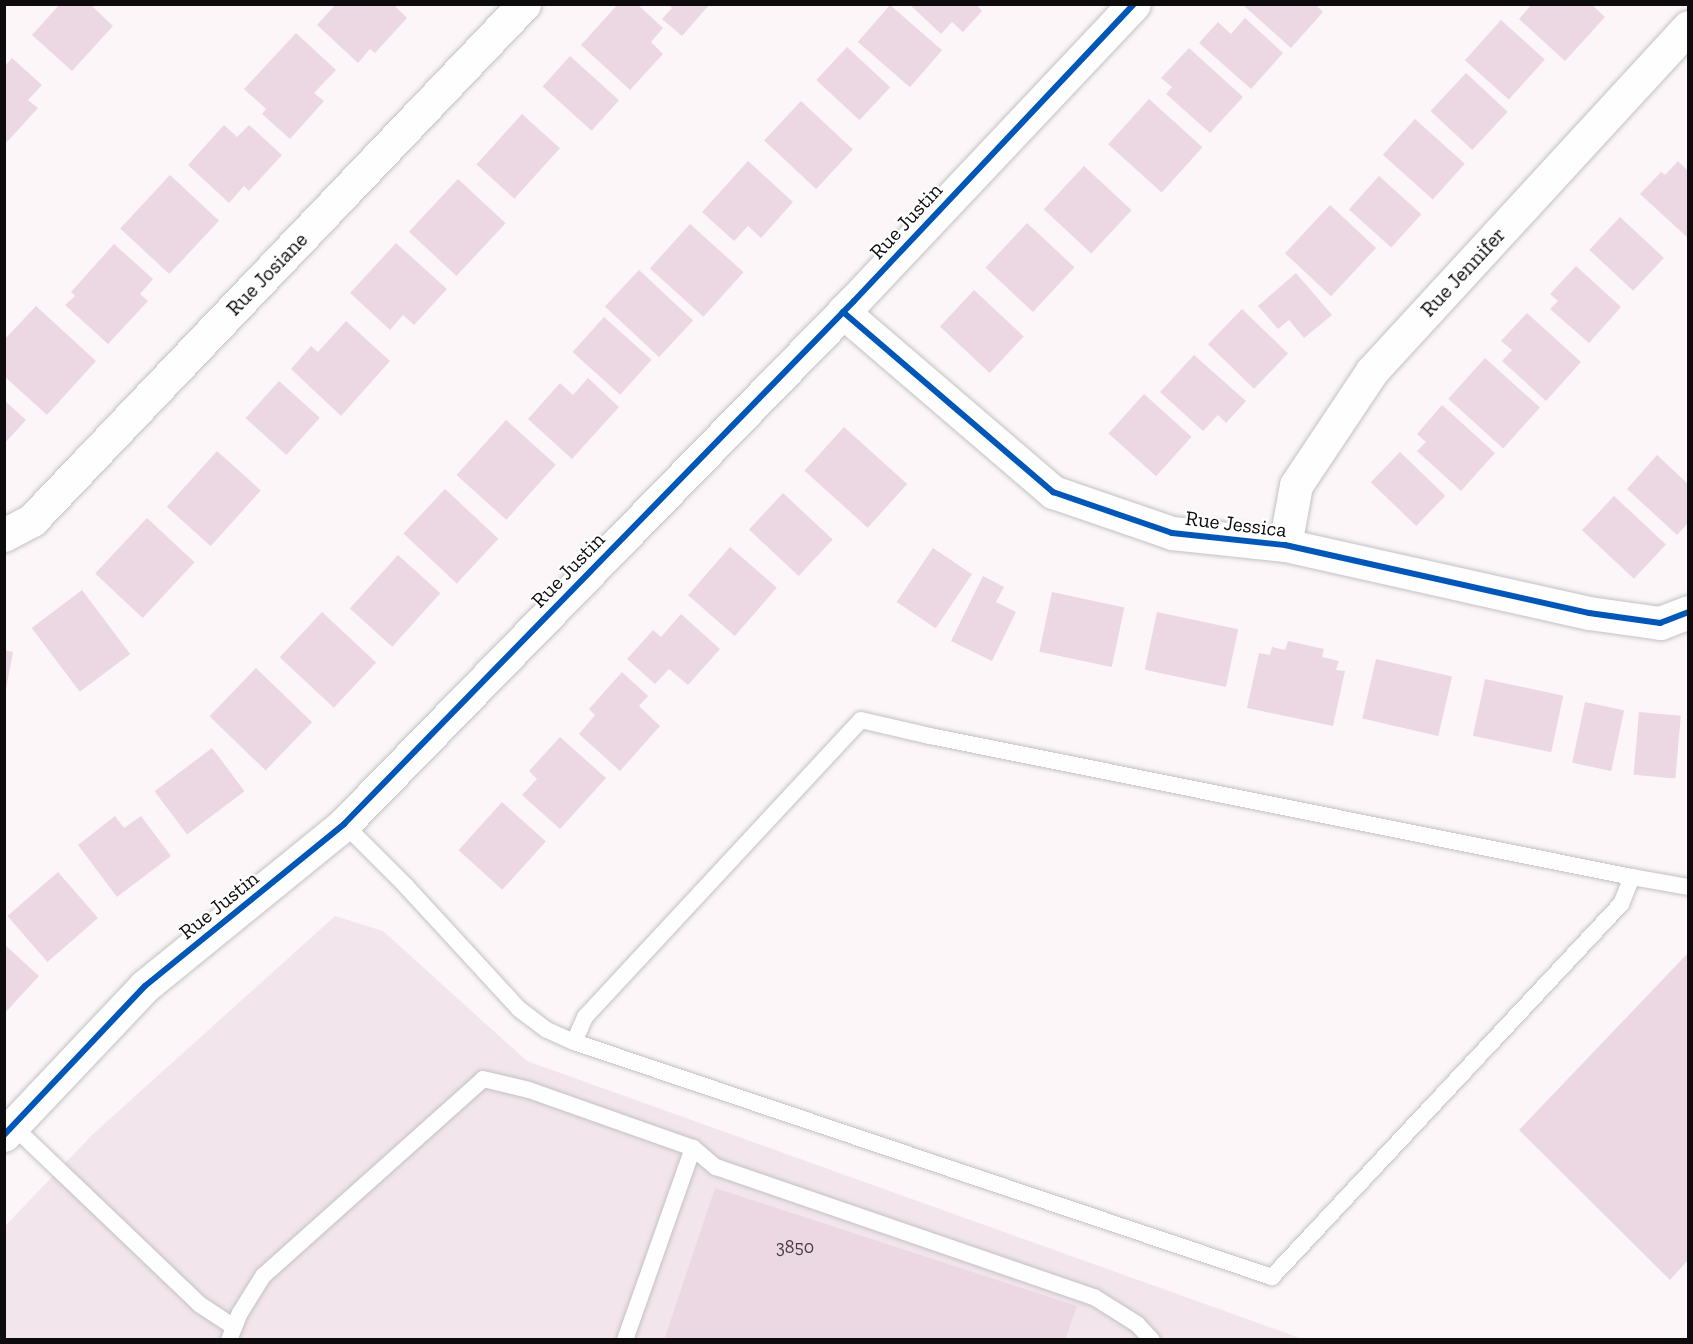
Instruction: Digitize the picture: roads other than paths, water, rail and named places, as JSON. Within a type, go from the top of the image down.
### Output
[{"type":"street","name":"Rue Josiane","points":[[4,535],[32,520],[524,4]]},
{"type":"street","name":"Rue Justin","points":[[7,1127],[146,986],[344,824],[843,312],[1134,4]]},
{"type":"street","name":"Rue Jennifer","points":[[1285,545],[1296,485],[1372,371],[1689,27]]},
{"type":"street","name":"Rue Jessica","points":[[843,312],[1053,492],[1172,532],[1285,545],[1589,613],[1660,623],[1689,612]]},
{"type":"lane","points":[[574,1042],[585,1017],[861,720],[1689,887]]},
{"type":"lane","points":[[344,824],[405,885],[519,1009],[547,1030],[574,1042],[1272,1277],[1621,904],[1632,877]]},
{"type":"lane","points":[[7,1127],[231,1333],[263,1276],[483,1079],[529,1090],[693,1148],[716,1167],[1094,1297],[1137,1324],[1152,1340]]},
{"type":"lane","points":[[625,1340],[693,1148]]}]
